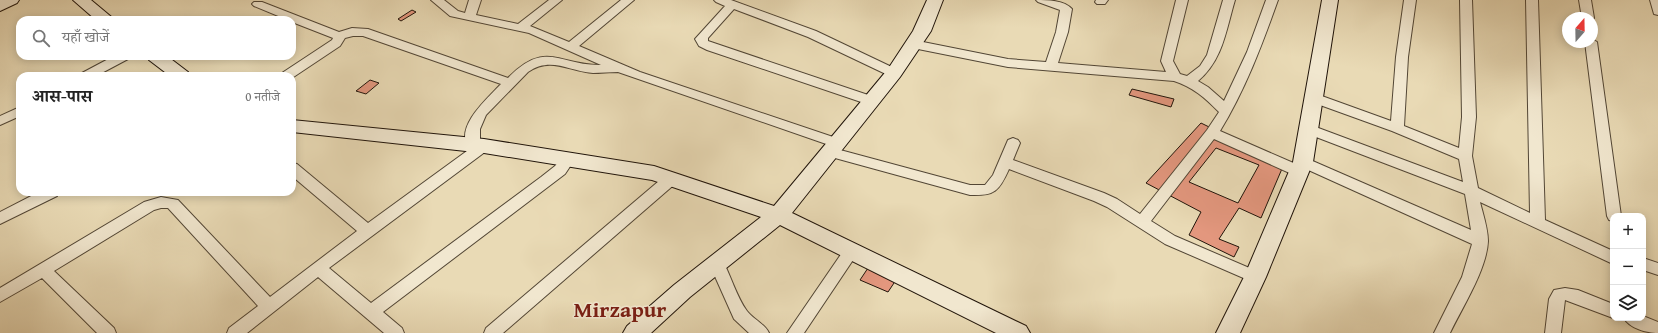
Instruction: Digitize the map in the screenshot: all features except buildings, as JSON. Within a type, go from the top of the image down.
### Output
[{"type":"street","points":[[0,6],[11,0]]},
{"type":"street","points":[[81,0],[102,16]]},
{"type":"street","points":[[438,0],[454,14],[521,27],[548,36],[618,68],[833,148],[970,190],[991,188],[996,182],[1013,143]]},
{"type":"street","points":[[469,17],[475,0]]},
{"type":"street","points":[[521,27],[556,0]]},
{"type":"street","points":[[571,46],[628,0]]},
{"type":"street","points":[[720,0],[812,34],[894,73]]},
{"type":"street","points":[[636,333],[682,291],[778,215],[894,73],[922,31],[935,0]]},
{"type":"street","points":[[1042,0],[1063,6],[1066,9],[1062,32],[1051,67]]},
{"type":"street","points":[[1175,77],[1167,60],[1182,0]]},
{"type":"street","points":[[1189,81],[1204,69],[1213,55],[1229,0]]},
{"type":"street","points":[[1142,222],[1212,133],[1226,111],[1253,52],[1272,0]]},
{"type":"street","points":[[1228,333],[1255,277],[1301,167],[1330,0]]},
{"type":"street","points":[[1397,128],[1402,57],[1410,0]]},
{"type":"street","points":[[1532,0],[1538,222]]},
{"type":"street","points":[[1585,0],[1587,12]]},
{"type":"street","points":[[1656,0],[1658,12]]},
{"type":"street","points":[[1442,333],[1472,270],[1478,255],[1480,241],[1465,156],[1469,117],[1464,1]]},
{"type":"street","points":[[258,4],[288,16]]},
{"type":"street","points":[[732,5],[704,35],[701,39],[703,43],[872,101]]},
{"type":"street","points":[[296,19],[338,36],[357,31],[364,32],[510,84]]},
{"type":"street","points":[[292,72],[336,43],[339,39],[338,36]]},
{"type":"street","points":[[913,44],[1008,63],[1175,77],[1200,86],[1226,111]]},
{"type":"street","points":[[1592,48],[1614,213]]},
{"type":"street","points":[[94,72],[116,60]]},
{"type":"street","points":[[160,60],[177,72]]},
{"type":"street","points":[[478,145],[474,129],[476,120],[524,68],[541,60],[550,60],[592,69],[618,68]]},
{"type":"street","points":[[1314,98],[1397,128],[1465,156]]},
{"type":"street","points":[[0,121],[16,113]]},
{"type":"street","points":[[296,126],[478,145],[654,173],[778,215],[1018,333]]},
{"type":"street","points":[[1308,129],[1472,191],[1610,257]]},
{"type":"street","points":[[1212,133],[1301,167],[1480,241]]},
{"type":"street","points":[[235,333],[318,268],[368,232],[478,145]]},
{"type":"street","points":[[371,312],[546,181],[560,170],[568,159]]},
{"type":"street","points":[[1005,162],[1093,194],[1112,203],[1170,240],[1255,277]]},
{"type":"street","points":[[296,171],[368,232]]},
{"type":"street","points":[[492,333],[671,179]]},
{"type":"street","points":[[0,218],[44,196]]},
{"type":"street","points":[[0,296],[149,206],[159,202],[167,202],[173,204],[269,307]]},
{"type":"street","points":[[795,333],[852,251]]},
{"type":"street","points":[[717,263],[740,314],[750,325],[762,333]]},
{"type":"street","points":[[1646,265],[1658,269]]},
{"type":"street","points":[[318,268],[396,333]]},
{"type":"street","points":[[43,270],[108,333]]},
{"type":"street","points":[[1553,333],[1557,299],[1560,295],[1572,295],[1610,309]]},
{"type":"street","points":[[1638,321],[1658,330]]},
{"type":"district","name":"Mirzapur","points":[[620,309]]}]
